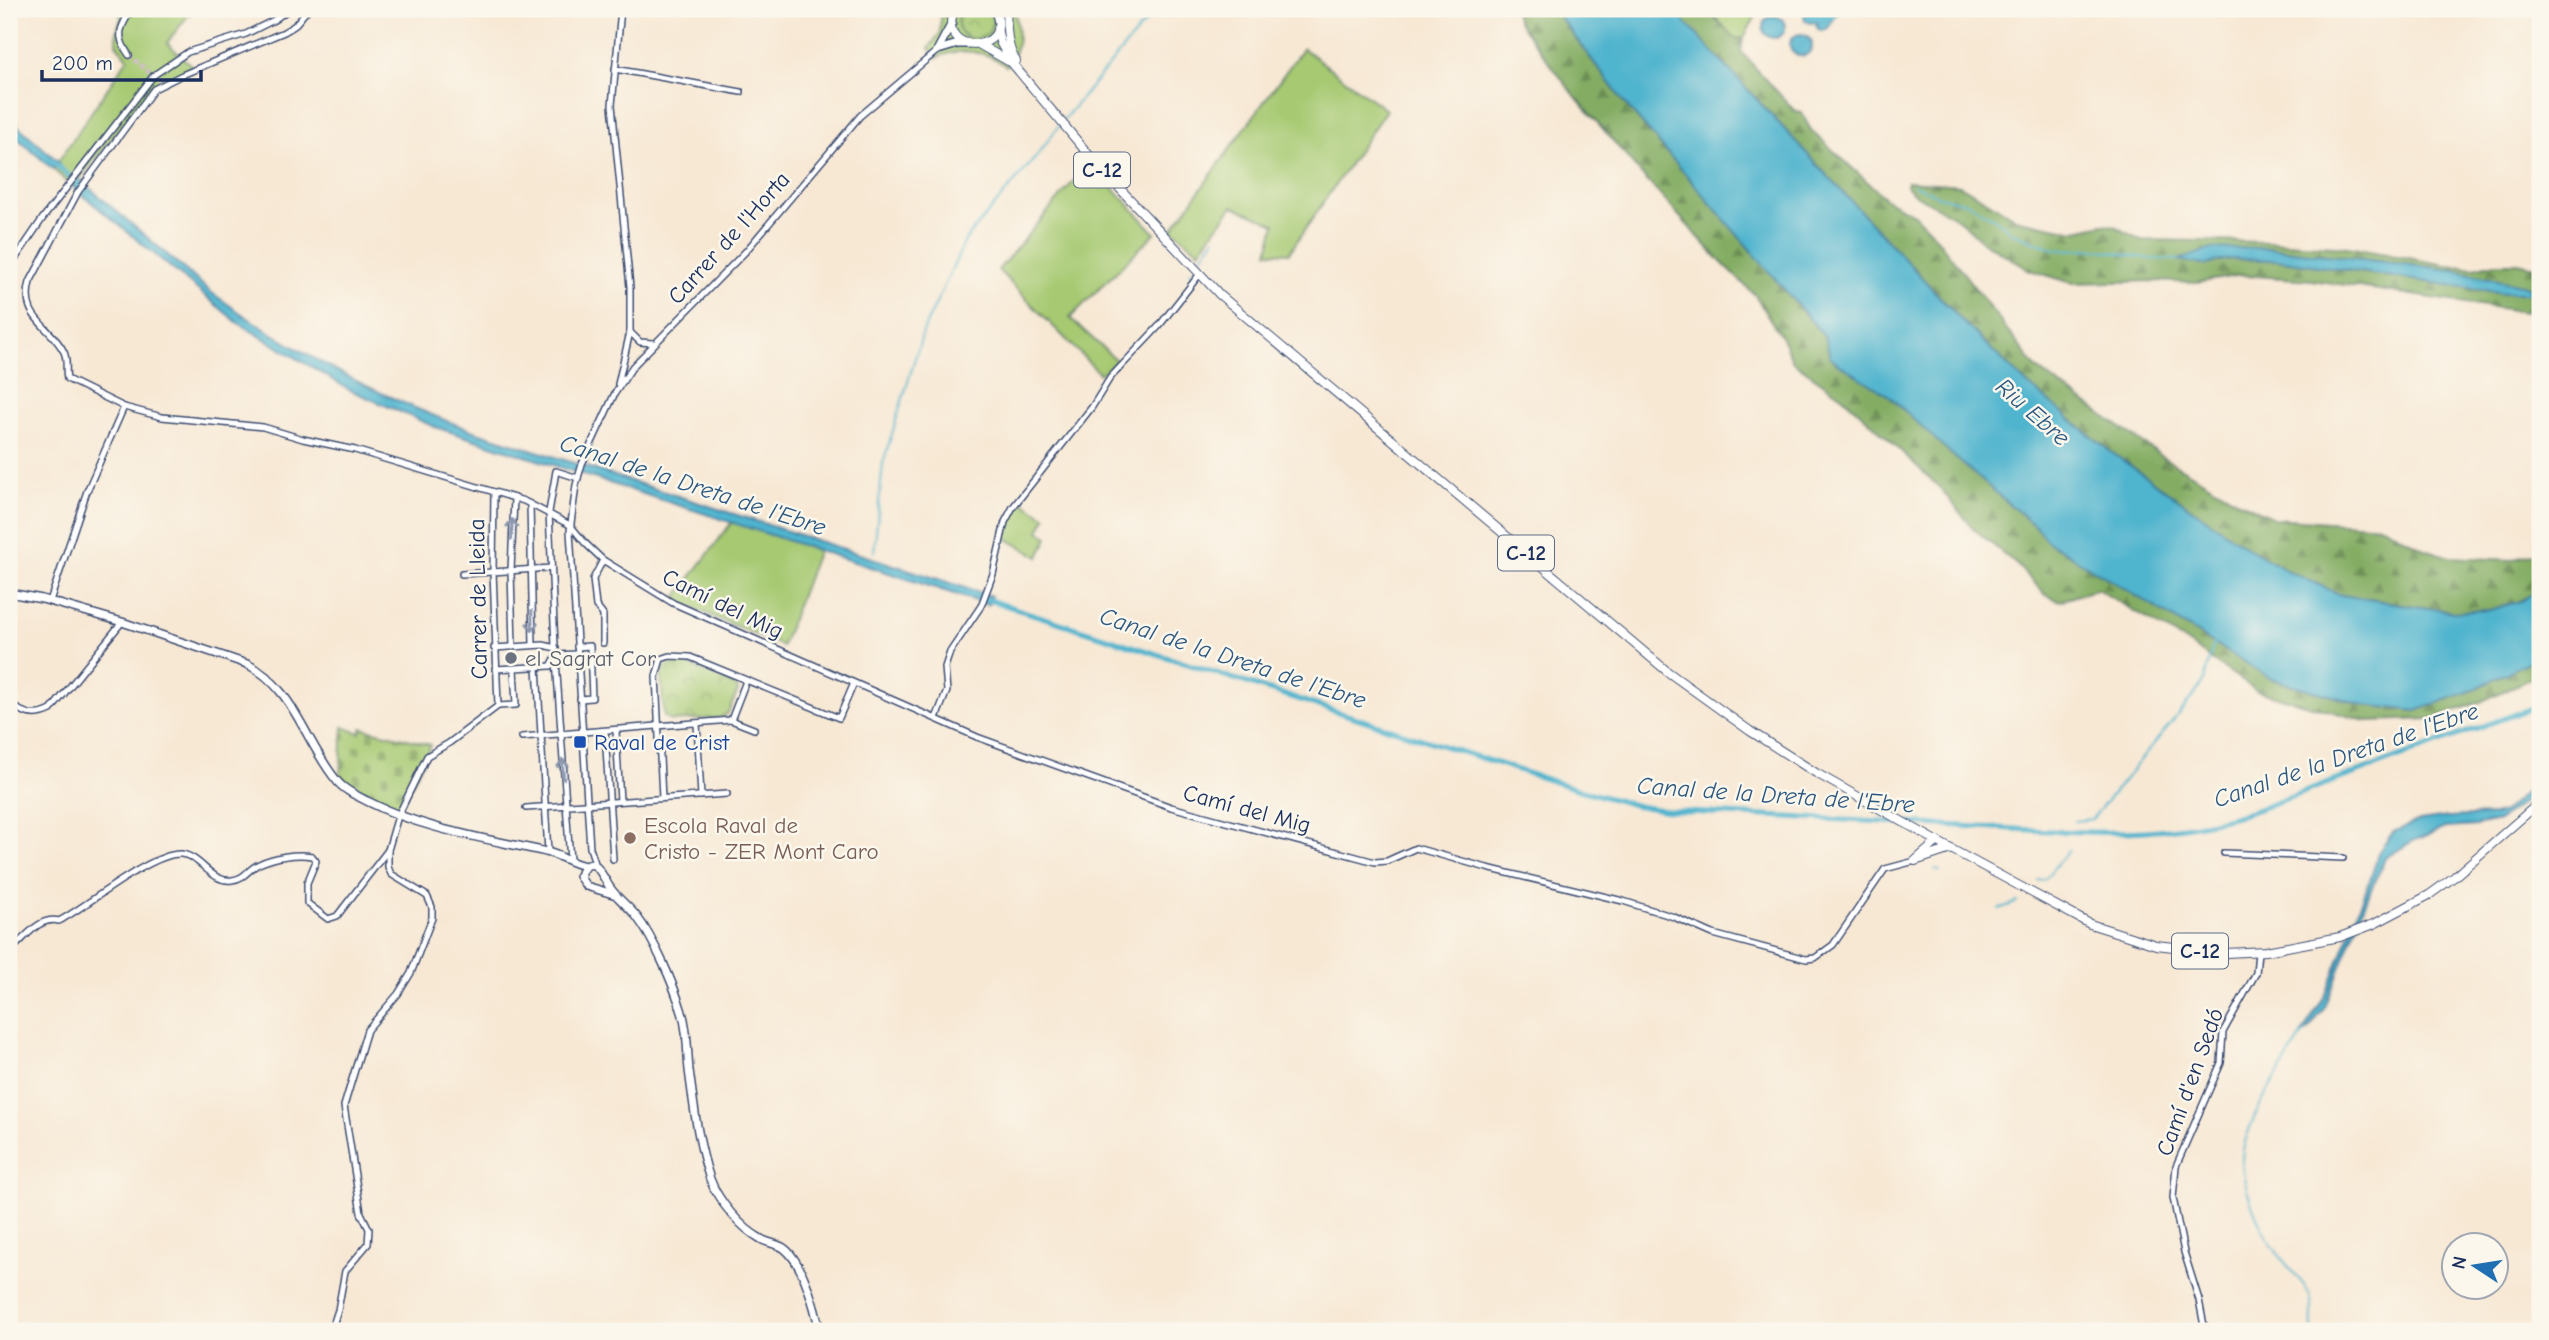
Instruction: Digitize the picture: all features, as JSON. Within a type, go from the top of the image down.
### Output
[{"type":"main road","name":"C-12","points":[[995,9],[1000,41],[1011,62],[1094,161],[1199,275],[1668,672],[1770,745],[1886,813],[2090,923],[2123,936],[2189,951],[2258,952],[2340,937],[2394,915],[2445,884],[2540,802]]},
{"type":"main road","points":[[1006,9],[1012,55],[1033,82],[1038,95]]},
{"type":"main road","points":[[953,14],[956,35],[969,44]]},
{"type":"main road","points":[[979,45],[990,39],[997,28]]},
{"type":"main road","name":"C-12","points":[[969,44],[979,45],[1011,62]]},
{"type":"main road","points":[[1928,835],[1928,848]]},
{"type":"main road","points":[[1915,861],[1939,841]]},
{"type":"main road","points":[[1938,853],[1939,841]]},
{"type":"main road","points":[[1928,848],[1938,853]]},
{"type":"main road","points":[[1915,861],[1951,849]]},
{"type":"street","points":[[122,9],[130,11],[119,36],[120,43],[129,55]]},
{"type":"street","points":[[9,268],[143,86],[165,66],[188,52],[246,34],[289,9]]},
{"type":"street","name":"Camí del Mig","points":[[308,9],[294,26],[284,32],[154,89],[78,192],[30,282],[27,302],[29,309],[65,354],[67,379],[124,407],[162,417],[263,427],[355,450],[530,504],[570,525],[603,560],[673,603],[1004,749],[1090,776],[1171,807],[1263,833],[1375,862],[1387,861],[1416,848],[1623,901],[1674,917],[1713,934],[1806,959],[1824,954],[1833,945],[1885,869],[1915,861]]},
{"type":"street","points":[[615,393],[629,332],[630,287],[612,105],[621,9]]},
{"type":"street","points":[[938,50],[953,14]]},
{"type":"street","points":[[938,50],[969,44]]},
{"type":"street","name":"Carrer de l'Horta","points":[[590,848],[570,525],[582,464],[615,393],[642,355],[745,252],[860,116],[938,50]]},
{"type":"street","points":[[615,69],[741,92]]},
{"type":"street","points":[[936,718],[947,691],[945,667],[950,652],[982,604],[993,574],[1004,522],[1093,407],[1110,378],[1159,326],[1199,275]]},
{"type":"street","points":[[629,332],[637,340],[642,355]]},
{"type":"street","points":[[637,340],[654,343]]},
{"type":"street","points":[[627,346],[632,352],[642,355]]},
{"type":"street","points":[[50,601],[87,491],[124,407]]},
{"type":"street","points":[[579,476],[556,471],[548,512],[566,805],[571,862],[585,885],[613,894]]},
{"type":"street","name":"Carrer de Lleida","points":[[494,492],[494,648],[498,706]]},
{"type":"street","points":[[513,646],[511,570],[514,498]]},
{"type":"street","points":[[530,504],[533,645]]},
{"type":"street","points":[[603,560],[593,579],[596,606],[603,615],[603,643]]},
{"type":"street","points":[[462,574],[551,568]]},
{"type":"street","points":[[9,593],[50,601],[122,622],[247,664],[263,673],[289,703],[336,780],[347,790],[398,816],[477,838],[548,852],[571,862],[596,866]]},
{"type":"street","points":[[9,701],[20,711],[35,715],[51,710],[122,622]]},
{"type":"street","points":[[494,648],[555,646]]},
{"type":"street","points":[[495,669],[551,666],[556,657],[590,646],[592,698],[580,699]]},
{"type":"street","points":[[662,798],[656,676],[661,659],[670,656],[690,657],[839,718],[854,683]]},
{"type":"street","points":[[537,667],[548,852]]},
{"type":"street","points":[[331,1331],[345,1271],[368,1244],[369,1229],[361,1213],[344,1106],[367,1030],[398,994],[411,973],[432,918],[432,907],[427,895],[391,874],[387,867],[388,850],[398,816],[428,756],[498,706],[516,705],[514,669]]},
{"type":"street","points":[[731,720],[746,681]]},
{"type":"street","points":[[522,737],[731,720],[754,729]]},
{"type":"street","points":[[697,723],[701,796]]},
{"type":"street","points":[[616,731],[620,801]]},
{"type":"street","points":[[605,732],[613,859]]},
{"type":"street","points":[[526,808],[727,794]]},
{"type":"street","points":[[581,878],[582,871],[587,866],[590,848]]},
{"type":"street","points":[[590,848],[596,866],[613,894],[631,910],[644,927],[683,1016],[695,1122],[711,1181],[740,1222],[756,1237],[778,1245],[792,1257],[811,1300],[820,1331]]},
{"type":"street","points":[[9,951],[41,923],[50,919],[59,921],[116,883],[171,854],[191,856],[221,879],[231,881],[244,877],[256,865],[303,855],[312,856],[316,861],[307,883],[307,902],[328,919],[337,916],[388,850]]},
{"type":"street","points":[[2224,853],[2343,858]]},
{"type":"street","points":[[593,887],[600,883],[603,875]]},
{"type":"street","name":"Camí d'en Sedó","points":[[2205,1331],[2173,1198],[2176,1166],[2221,1063],[2223,1032],[2256,973],[2258,952]]},
{"type":"green space","points":[[113,9],[193,9],[167,43],[194,68],[153,86],[73,187],[53,169],[128,58],[116,44],[122,16]]},
{"type":"green space","points":[[941,9],[1015,9],[1017,46],[1006,66],[990,56],[972,52],[954,52],[936,58],[929,48],[940,33]]},
{"type":"green space","points":[[962,9],[988,9],[993,20],[989,33],[975,39],[964,34],[958,23]]},
{"type":"green space","points":[[1514,9],[1553,9],[1623,101],[1825,337],[1830,356],[1889,396],[2036,527],[2047,541],[2272,679],[2364,705],[2416,711],[2473,690],[2540,656],[2540,674],[2480,702],[2432,719],[2366,721],[2257,691],[2183,640],[2097,589],[2060,601],[2046,595],[2016,564],[1973,528],[1940,488],[1866,418],[1843,397],[1793,362],[1783,340],[1755,295],[1642,175],[1571,91],[1518,21]]},
{"type":"green space","points":[[1673,9],[1706,9],[1735,38],[1743,39],[1741,52],[1794,110],[1801,112],[1811,130],[1887,200],[1914,214],[1935,236],[2037,369],[2164,458],[2273,518],[2382,526],[2424,549],[2450,557],[2512,560],[2540,551],[2540,590],[2520,601],[2490,610],[2454,612],[2341,595],[2288,571],[2248,548],[2111,452],[2027,384],[1962,321]]},
{"type":"green space","points":[[1710,9],[1760,9],[1743,39],[1735,38]]},
{"type":"green space","points":[[1303,48],[1386,110],[1289,253],[1268,252],[1275,224],[1233,206],[1199,251],[1172,229]]},
{"type":"green space","points":[[1090,162],[1155,233],[1070,318],[1117,361],[1100,374],[998,270]]},
{"type":"green space","points":[[1908,181],[1960,185],[2019,220],[2072,231],[2104,224],[2114,226],[2141,240],[2270,242],[2348,247],[2474,268],[2496,263],[2518,263],[2540,268],[2540,314],[2312,280],[2241,275],[2196,283],[2072,283],[2030,270],[1982,241],[1960,220],[1914,194],[1907,186]],"holes":[[[2267,248],[2453,270],[2525,286],[2534,291],[2504,293],[2277,260],[2229,259],[2203,265],[2180,260]]]},
{"type":"green space","points":[[1023,502],[1046,517],[1039,531],[1048,537],[1039,557],[1002,536],[1009,520]]},
{"type":"green space","points":[[732,522],[818,550],[782,646],[674,600]]},
{"type":"green space","points":[[680,661],[736,685],[738,691],[728,713],[721,718],[671,721],[664,717],[661,675],[667,665]]},
{"type":"green space","points":[[343,727],[360,733],[362,728],[431,745],[399,810],[340,777]]},
{"type":"water","name":"Riu Ebre","points":[[1554,9],[1673,9],[1962,321],[2027,384],[2111,452],[2248,548],[2288,571],[2341,595],[2454,612],[2490,610],[2520,601],[2540,590],[2540,656],[2473,690],[2416,711],[2364,705],[2272,679],[2047,541],[2036,527],[1889,396],[1830,356],[1825,337],[1623,101]]},
{"type":"water","points":[[1808,9],[1840,9],[1828,28],[1822,31],[1817,28],[1816,22],[1805,20],[1804,15]]},
{"type":"water","points":[[1774,16],[1782,19],[1785,27],[1782,35],[1774,38],[1766,35],[1763,27],[1766,19]]},
{"type":"water","points":[[1801,34],[1809,37],[1812,45],[1809,53],[1801,56],[1793,53],[1790,45],[1793,37]]},
{"type":"water","points":[[9,118],[59,162],[53,169],[9,131]]},
{"type":"water","points":[[79,179],[212,293],[276,336],[374,390],[480,433],[991,596],[988,605],[435,427],[350,390],[238,323],[73,187]]},
{"type":"water","points":[[2267,248],[2453,270],[2525,286],[2535,291],[2504,293],[2277,260],[2229,259],[2203,265],[2178,260],[2212,249]]},
{"type":"water","points":[[2540,778],[2540,784],[2531,796],[2498,821],[2445,828],[2413,841],[2385,858],[2325,1007],[2301,1035],[2326,994],[2378,853],[2393,832],[2420,821],[2504,812]]},
{"type":"waterway","points":[[1064,119],[1147,20]]},
{"type":"waterway","points":[[874,552],[883,463],[924,329],[966,239],[1036,157],[1060,124]]},
{"type":"waterway","name":"Canal de la Dreta de l'Ebre","points":[[51,161],[81,186]]},
{"type":"waterway","points":[[1914,185],[1939,196],[1970,204],[2011,232],[2051,248],[2094,249],[2152,259],[2179,260]]},
{"type":"waterway","points":[[1197,263],[1215,238]]},
{"type":"waterway","points":[[1190,271],[1193,274]]},
{"type":"waterway","name":"Canal de la Dreta de l'Ebre","points":[[983,598],[1580,790],[1638,806],[1669,811],[2073,832],[2146,831],[2183,827],[2256,810],[2540,705]]},
{"type":"waterway","points":[[2075,821],[2092,819],[2194,695],[2204,681],[2214,641]]},
{"type":"waterway","points":[[2038,881],[2045,879],[2069,849]]},
{"type":"waterway","points":[[1935,869],[1940,871]]},
{"type":"waterway","points":[[1999,909],[2018,902]]},
{"type":"waterway","points":[[2305,1031],[2269,1089],[2253,1121],[2243,1150],[2242,1162],[2251,1203],[2263,1230],[2311,1298],[2312,1331]]},
{"type":"tunnel","points":[[129,55],[163,84]]},
{"type":"place","name":"el Sagrat Cor","points":[[511,658]]},
{"type":"place","name":"Raval de Crist","points":[[580,742]]},
{"type":"place","name":"Escola Raval de Cristo - ZER Mont Caro","points":[[630,838]]}]
